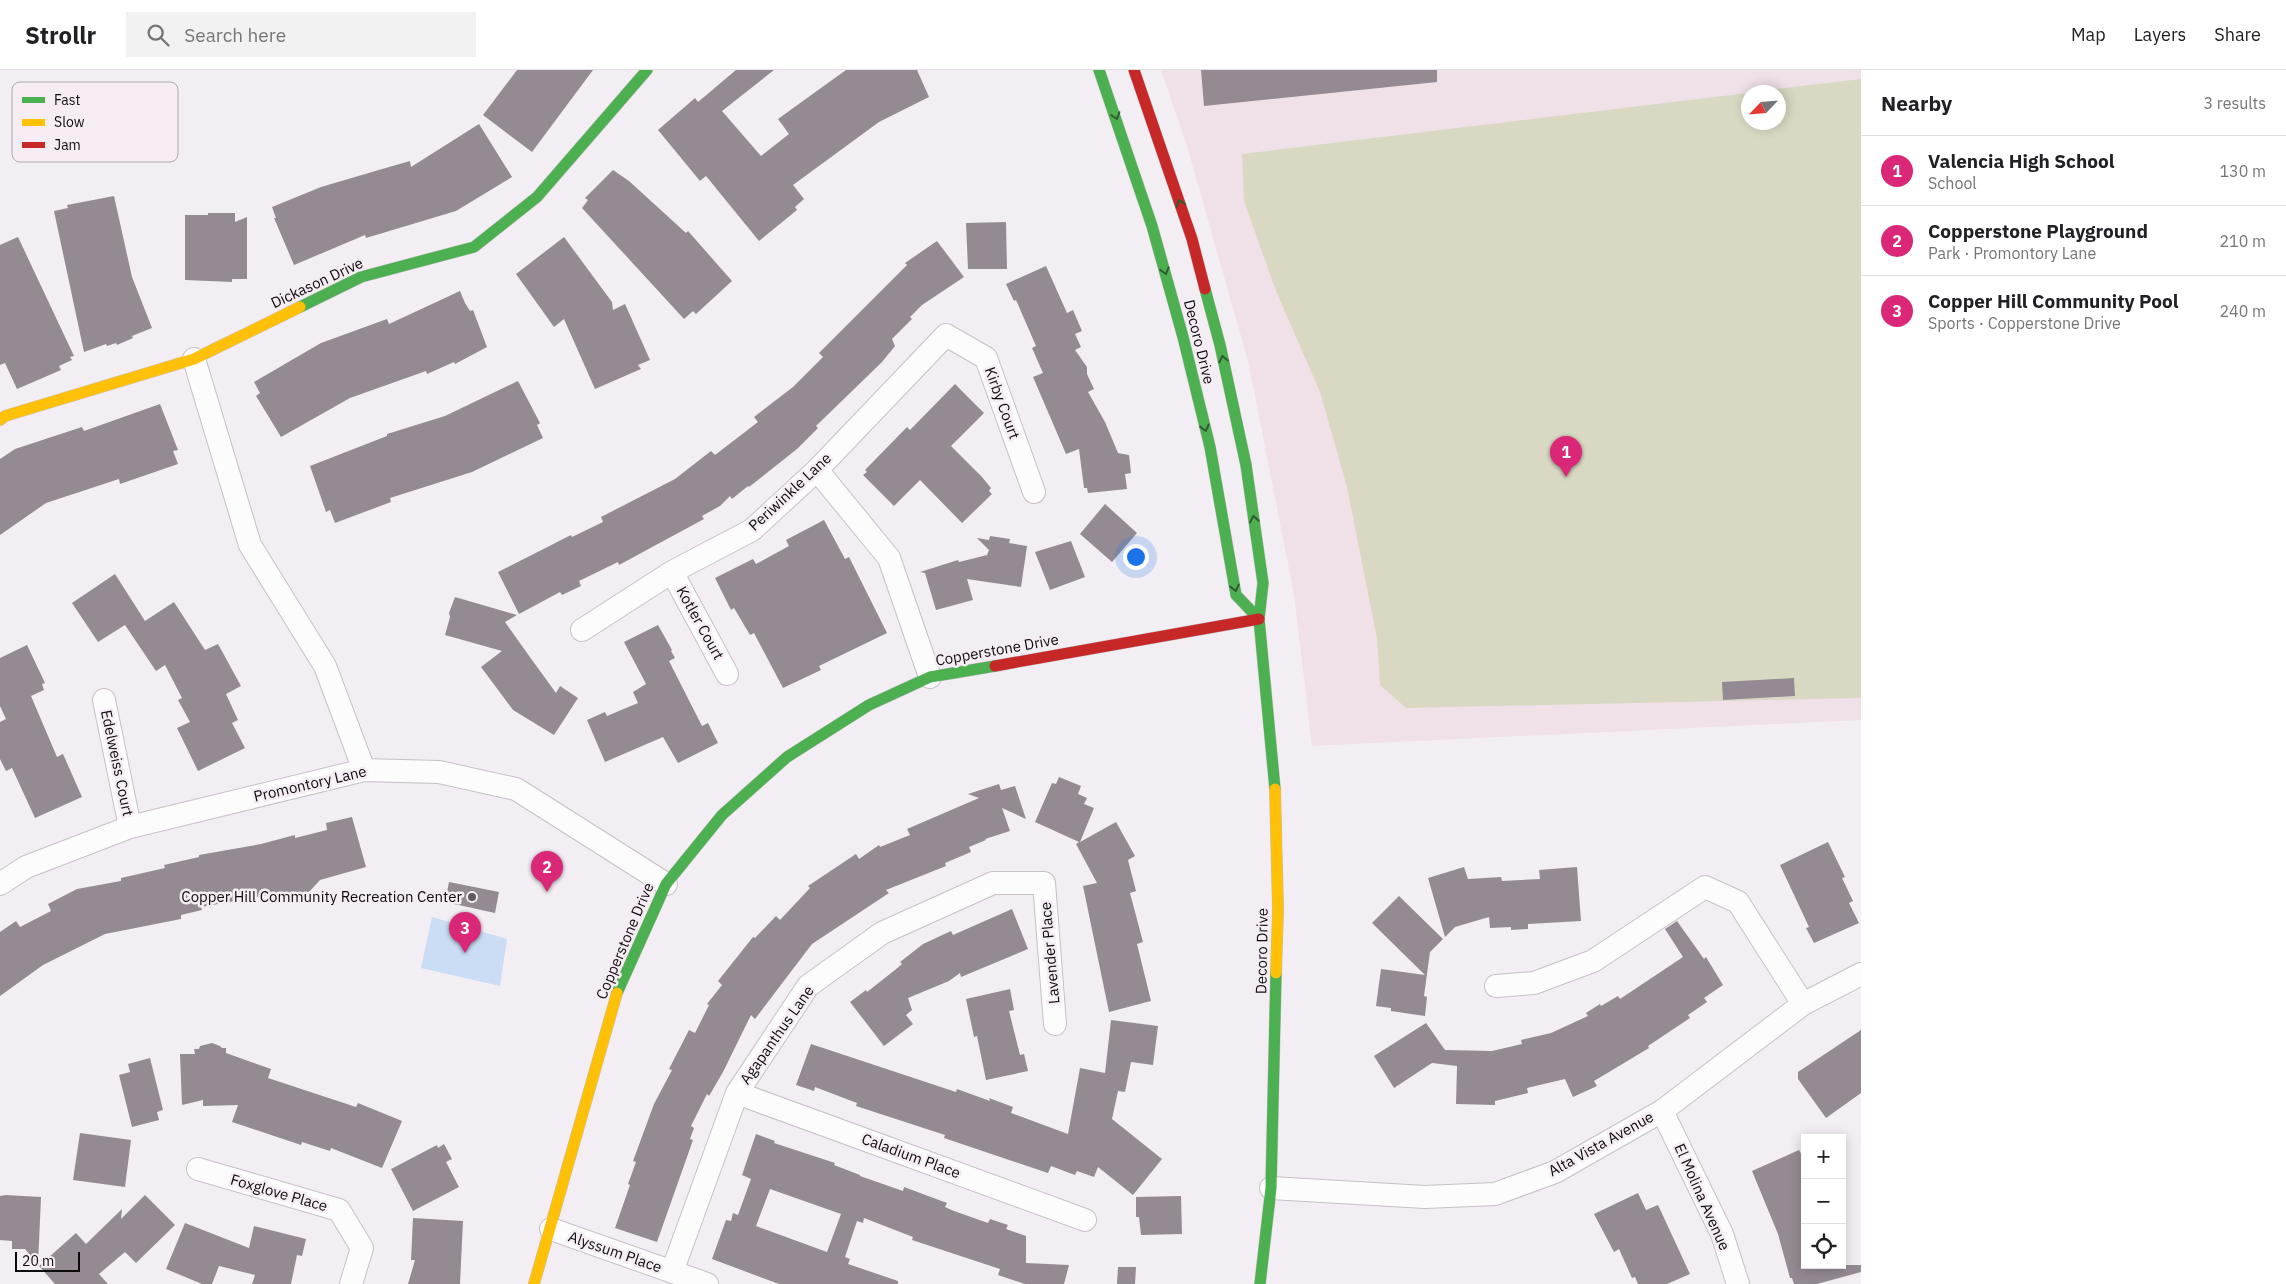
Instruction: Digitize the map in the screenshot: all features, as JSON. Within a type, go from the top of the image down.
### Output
[{"type":"street","name":"Dickason Drive","points":[[0,420],[5,416],[194,359],[362,277],[474,247],[538,197],[647,70]]},
{"type":"street","name":"Decoro Drive","points":[[1099,70],[1152,226],[1183,337],[1210,447],[1236,595],[1259,619]]},
{"type":"street","name":"Decoro Drive","points":[[1134,70],[1192,240],[1220,344],[1246,465],[1264,583],[1259,619],[1276,784],[1278,909],[1272,1188],[1260,1284]]},
{"type":"street","name":"Periwinkle Lane","points":[[582,630],[672,572],[752,530],[817,470],[946,334]]},
{"type":"street","name":"Kirby Court","points":[[946,334],[986,358],[1034,492]]},
{"type":"street","points":[[194,359],[250,545],[325,666],[364,770]]},
{"type":"street","points":[[817,470],[889,558],[930,677]]},
{"type":"street","name":"Kotler Court","points":[[672,572],[727,674]]},
{"type":"street","name":"Copperstone Drive","points":[[534,1284],[551,1230],[615,997],[666,884],[722,815],[787,757],[869,705],[930,677],[1259,619]]},
{"type":"street","name":"Edelweiss Court","points":[[104,700],[130,827]]},
{"type":"street","name":"Promontory Lane","points":[[0,884],[26,867],[130,827],[364,770],[439,772],[516,789],[666,884]]},
{"type":"street","name":"Agapanthus Lane","points":[[672,1272],[737,1093],[808,986],[882,933],[993,883],[1044,883]]},
{"type":"street","name":"Lavender Place","points":[[1044,883],[1055,1024]]},
{"type":"street","points":[[1496,986],[1534,983],[1593,961],[1705,888],[1738,902],[1803,1004]]},
{"type":"street","name":"Alta Vista Avenue","points":[[1272,1188],[1425,1197],[1495,1194],[1555,1172],[1662,1111],[1803,1004],[1861,974]]},
{"type":"street","name":"Caladium Place","points":[[737,1093],[1085,1220]]},
{"type":"street","name":"El Molina Avenue","points":[[1662,1111],[1722,1234],[1738,1284]]},
{"type":"street","name":"Foxglove Place","points":[[198,1169],[338,1210],[362,1248],[351,1284]]},
{"type":"street","name":"Alyssum Place","points":[[551,1230],[708,1284]]},
{"type":"shaded area","points":[[1161,70],[1861,70],[1861,720],[1312,746],[1294,594],[1248,361],[1187,146]]},
{"type":"green space","points":[[1861,79],[1861,698],[1406,708],[1380,685],[1377,638],[1347,487],[1320,392],[1276,291],[1244,201],[1242,154],[1741,94],[1741,130],[1786,130],[1786,88]]},
{"type":"water","points":[[432,917],[507,939],[500,986],[421,968]]},
{"type":"building","points":[[517,70],[593,70],[532,152],[483,115]]},
{"type":"building","points":[[736,70],[774,70],[722,111],[761,156],[789,134],[778,119],[846,70],[917,70],[929,97],[879,122],[793,185],[804,199],[795,207],[797,210],[759,241],[706,176],[700,181],[658,130],[695,98],[698,102]]},
{"type":"building","points":[[1201,70],[1437,70],[1437,82],[1204,106]]},
{"type":"building","points":[[479,124],[512,177],[456,211],[366,238],[365,235],[294,265],[274,218],[276,218],[272,207],[321,187],[389,167],[410,161],[411,167]]},
{"type":"building","points":[[613,170],[629,181],[686,233],[688,231],[732,281],[696,314],[693,311],[684,319],[582,208],[588,200],[585,198]]},
{"type":"building","points":[[114,196],[132,277],[152,328],[132,336],[133,338],[117,345],[116,343],[107,346],[106,344],[84,352],[54,211],[68,208],[67,205]]},
{"type":"building","points":[[208,213],[235,213],[235,222],[247,217],[247,279],[232,279],[232,282],[185,280],[185,215],[208,215]]},
{"type":"building","points":[[1006,222],[1007,269],[968,269],[966,223]]},
{"type":"building","points":[[18,237],[74,356],[70,357],[72,360],[59,366],[61,370],[17,389],[5,363],[0,365],[0,245]]},
{"type":"building","points":[[564,237],[612,302],[613,310],[625,304],[650,360],[638,365],[641,369],[595,389],[564,319],[554,327],[516,274]]},
{"type":"building","points":[[937,241],[964,277],[922,305],[910,317],[912,319],[892,339],[895,346],[882,362],[816,426],[818,428],[797,449],[732,499],[730,496],[720,506],[702,516],[704,519],[619,565],[618,562],[579,581],[581,586],[562,595],[560,592],[519,614],[498,572],[571,535],[572,537],[603,522],[601,517],[675,479],[711,451],[715,455],[758,422],[754,417],[793,387],[823,357],[819,353],[907,265],[905,263]]},
{"type":"building","points":[[1046,266],[1067,313],[1073,310],[1082,331],[1075,334],[1081,347],[1075,350],[1087,367],[1087,374],[1094,389],[1088,392],[1105,422],[1118,453],[1129,455],[1131,473],[1125,474],[1127,489],[1088,493],[1087,488],[1084,488],[1079,449],[1066,454],[1033,377],[1043,373],[1032,348],[1036,346],[1016,300],[1014,301],[1006,284]]},
{"type":"building","points":[[460,291],[470,311],[473,310],[487,347],[455,364],[454,362],[427,374],[426,371],[350,398],[281,437],[256,396],[260,393],[254,382],[321,343],[387,319],[389,324]]},
{"type":"building","points":[[518,381],[540,423],[537,425],[543,438],[472,472],[390,498],[391,502],[335,523],[330,510],[326,512],[310,466],[387,436],[387,434],[445,416]]},
{"type":"building","points":[[955,384],[984,413],[951,446],[982,477],[991,488],[989,491],[992,494],[962,523],[920,480],[894,506],[863,475],[867,472],[865,470],[907,427],[910,430]]},
{"type":"building","points":[[160,404],[178,450],[173,451],[178,464],[120,484],[119,479],[46,503],[0,535],[0,459],[15,449],[82,427],[84,431]]},
{"type":"building","points":[[1105,504],[1137,533],[1112,562],[1080,534]]},
{"type":"building","points":[[824,520],[845,559],[849,557],[887,633],[819,666],[821,670],[783,688],[754,633],[750,635],[734,608],[731,610],[715,578],[753,559],[756,564],[789,546],[786,540]]},
{"type":"building","points":[[990,536],[1010,539],[1009,543],[1027,546],[1021,587],[967,579],[973,600],[936,610],[925,573],[920,572],[958,560],[959,562],[987,555],[989,550],[977,538],[989,540]]},
{"type":"building","points":[[1071,541],[1085,577],[1050,590],[1035,552]]},
{"type":"building","points":[[115,574],[145,621],[174,602],[205,650],[218,644],[241,686],[226,694],[238,720],[232,723],[245,748],[198,771],[177,728],[190,722],[178,700],[182,698],[165,665],[156,671],[125,625],[98,642],[72,603]]},
{"type":"building","points":[[455,597],[517,615],[505,622],[556,693],[560,686],[578,698],[554,735],[513,710],[481,667],[502,651],[445,635],[450,617],[449,613]]},
{"type":"building","points":[[658,625],[675,658],[669,661],[702,726],[708,723],[718,743],[678,763],[663,737],[605,762],[587,720],[605,712],[607,716],[638,703],[633,692],[646,684],[624,642]]},
{"type":"building","points":[[27,645],[45,683],[42,684],[44,690],[31,696],[57,757],[63,754],[82,797],[35,818],[12,768],[6,771],[0,759],[0,722],[6,719],[0,706],[0,658]]},
{"type":"building","points":[[1794,678],[1795,696],[1723,700],[1722,682]]},
{"type":"building","points":[[1059,777],[1081,786],[1078,794],[1087,798],[1084,804],[1094,808],[1080,842],[1116,822],[1135,856],[1128,860],[1136,891],[1130,893],[1143,942],[1137,944],[1151,1001],[1109,1012],[1083,886],[1097,883],[1076,844],[1079,842],[1035,822],[1052,783],[1056,784]]},
{"type":"building","points":[[999,784],[1001,790],[1015,786],[1026,819],[1002,808],[1010,831],[985,839],[969,847],[971,852],[945,863],[946,866],[886,890],[889,893],[812,944],[755,1019],[751,1015],[723,1072],[709,1096],[707,1094],[691,1126],[694,1128],[690,1139],[693,1140],[657,1242],[615,1228],[630,1185],[628,1184],[636,1162],[633,1161],[654,1104],[672,1070],[669,1069],[689,1030],[695,1033],[709,1005],[707,1004],[722,985],[718,981],[753,937],[755,938],[776,916],[780,920],[810,888],[808,886],[856,854],[859,859],[879,845],[880,847],[910,835],[907,829],[979,798],[968,794]]},
{"type":"building","points":[[352,817],[366,867],[320,880],[303,896],[286,896],[269,900],[268,895],[201,907],[202,910],[181,915],[181,919],[105,934],[43,965],[0,996],[0,932],[16,921],[20,927],[51,911],[48,904],[77,889],[121,881],[121,878],[165,868],[164,865],[199,857],[199,855],[261,844],[295,835],[295,838],[327,830],[326,823]]},
{"type":"building","points":[[1828,842],[1845,877],[1842,878],[1853,901],[1849,903],[1859,923],[1814,943],[1806,928],[1809,927],[1780,865]]},
{"type":"building","points":[[1464,867],[1468,879],[1501,877],[1502,881],[1540,879],[1539,870],[1577,867],[1581,921],[1528,924],[1528,929],[1511,930],[1511,927],[1490,928],[1489,917],[1455,927],[1445,937],[1428,878]]},
{"type":"building","name":"Copper Hill Community Recreation Center","points":[[449,882],[499,892],[495,913],[445,902]]},
{"type":"building","points":[[1399,896],[1443,939],[1430,952],[1424,996],[1427,997],[1425,1016],[1391,1011],[1391,1008],[1376,1006],[1381,969],[1425,975],[1372,923]]},
{"type":"building","points":[[1012,909],[1028,949],[961,977],[960,973],[949,981],[908,998],[912,1010],[906,1015],[913,1024],[884,1046],[850,1002],[866,990],[867,992],[895,970],[902,964],[900,962],[923,944],[951,931],[953,935]]},
{"type":"building","points":[[1677,921],[1704,959],[1706,957],[1723,985],[1704,998],[1707,1002],[1688,1015],[1690,1018],[1648,1046],[1649,1048],[1594,1081],[1597,1086],[1573,1097],[1565,1079],[1527,1088],[1528,1093],[1495,1101],[1495,1105],[1456,1104],[1457,1066],[1432,1063],[1394,1088],[1374,1056],[1426,1023],[1445,1050],[1492,1051],[1522,1044],[1521,1040],[1551,1033],[1588,1016],[1586,1013],[1600,1004],[1601,1006],[1618,996],[1620,999],[1683,957],[1665,929]]},
{"type":"building","points":[[1010,989],[1014,1010],[1009,1011],[1020,1055],[1024,1054],[1028,1071],[986,1080],[977,1036],[974,1037],[966,999]]},
{"type":"building","points":[[1111,1020],[1158,1026],[1153,1065],[1131,1062],[1125,1092],[1118,1091],[1112,1119],[1162,1159],[1133,1195],[1098,1167],[1094,1177],[1077,1171],[1075,1175],[1051,1166],[1048,1173],[944,1138],[945,1135],[856,1106],[857,1103],[815,1087],[814,1091],[796,1085],[811,1044],[956,1092],[957,1089],[990,1101],[989,1098],[1013,1107],[1011,1113],[1068,1134],[1080,1068],[1105,1073]]},
{"type":"building","points":[[1861,1030],[1861,1093],[1826,1118],[1798,1079],[1798,1072]]},
{"type":"building","points":[[212,1043],[226,1048],[226,1053],[271,1069],[268,1078],[356,1107],[358,1103],[402,1121],[382,1168],[331,1148],[330,1151],[302,1142],[301,1145],[232,1122],[238,1105],[203,1106],[203,1100],[182,1105],[180,1054],[195,1054],[194,1049],[199,1049],[200,1046]]},
{"type":"building","points":[[150,1058],[163,1110],[157,1112],[159,1120],[132,1127],[119,1075],[130,1072],[128,1064]]},
{"type":"building","points":[[80,1133],[131,1140],[125,1187],[73,1180]]},
{"type":"building","points":[[756,1134],[775,1141],[774,1143],[835,1163],[834,1165],[860,1176],[903,1191],[904,1187],[947,1203],[945,1207],[954,1211],[988,1223],[990,1219],[1008,1225],[1006,1229],[1026,1236],[1026,1263],[1069,1265],[1064,1284],[1025,1284],[998,1275],[1000,1269],[912,1240],[913,1237],[864,1218],[863,1223],[857,1221],[845,1257],[850,1259],[848,1264],[898,1281],[898,1284],[779,1284],[712,1259],[726,1220],[731,1221],[733,1213],[738,1215],[751,1179],[742,1175]],"holes":[[[770,1189],[841,1214],[827,1252],[756,1226]]]},
{"type":"building","points":[[444,1144],[452,1159],[446,1162],[459,1187],[413,1211],[391,1169],[437,1145],[438,1148]]},
{"type":"building","points":[[1799,1150],[1801,1154],[1801,1269],[1846,1269],[1846,1265],[1861,1265],[1861,1272],[1817,1284],[1794,1284],[1792,1278],[1790,1278],[1778,1234],[1752,1171]]},
{"type":"building","points":[[1638,1193],[1646,1210],[1658,1205],[1690,1274],[1667,1284],[1638,1284],[1635,1277],[1632,1278],[1619,1249],[1614,1252],[1594,1214]]},
{"type":"building","points":[[145,1195],[175,1225],[136,1263],[125,1252],[99,1274],[108,1284],[55,1284],[39,1266],[76,1233],[86,1244],[122,1209],[121,1219]]},
{"type":"building","points":[[0,1196],[41,1197],[38,1265],[25,1249],[12,1249],[12,1241],[0,1240]]},
{"type":"building","points":[[1181,1196],[1182,1234],[1141,1235],[1139,1217],[1136,1217],[1136,1197]]},
{"type":"building","points":[[413,1218],[463,1221],[460,1284],[408,1284],[415,1260],[411,1260]]},
{"type":"building","points":[[185,1223],[249,1248],[254,1226],[306,1239],[302,1256],[297,1255],[291,1284],[252,1284],[255,1275],[219,1266],[212,1284],[202,1284],[166,1269]]},
{"type":"building","points":[[1118,1267],[1136,1267],[1135,1284],[1117,1284]]},
{"type":"traffic: fast","points":[[300,307],[361,277],[474,247],[537,197],[647,70]]},
{"type":"traffic: fast","points":[[1099,70],[1152,226],[1183,337],[1210,447],[1236,595],[1259,619]]},
{"type":"traffic: fast","points":[[1205,289],[1220,345],[1246,465],[1263,583],[1259,619],[1275,789]]},
{"type":"traffic: fast","points":[[617,993],[666,884],[722,815],[787,757],[869,705],[930,677],[995,666]]},
{"type":"traffic: fast","points":[[1260,1284],[1271,1188],[1276,973]]},
{"type":"traffic: slow","points":[[0,420],[5,416],[194,359],[300,307]]},
{"type":"traffic: slow","points":[[1275,789],[1278,909],[1276,973]]},
{"type":"traffic: slow","points":[[534,1284],[617,993]]},
{"type":"traffic: jam","points":[[1134,70],[1192,239],[1205,289]]},
{"type":"traffic: jam","points":[[995,666],[1259,619]]},
{"type":"place","name":"Valencia High School","points":[[1566,477]]},
{"type":"place","name":"Copperstone Playground","points":[[547,892]]},
{"type":"place","name":"Copper Hill Community Recreation Center","points":[[472,897]]},
{"type":"place","name":"Copper Hill Community Pool","points":[[465,953]]}]
